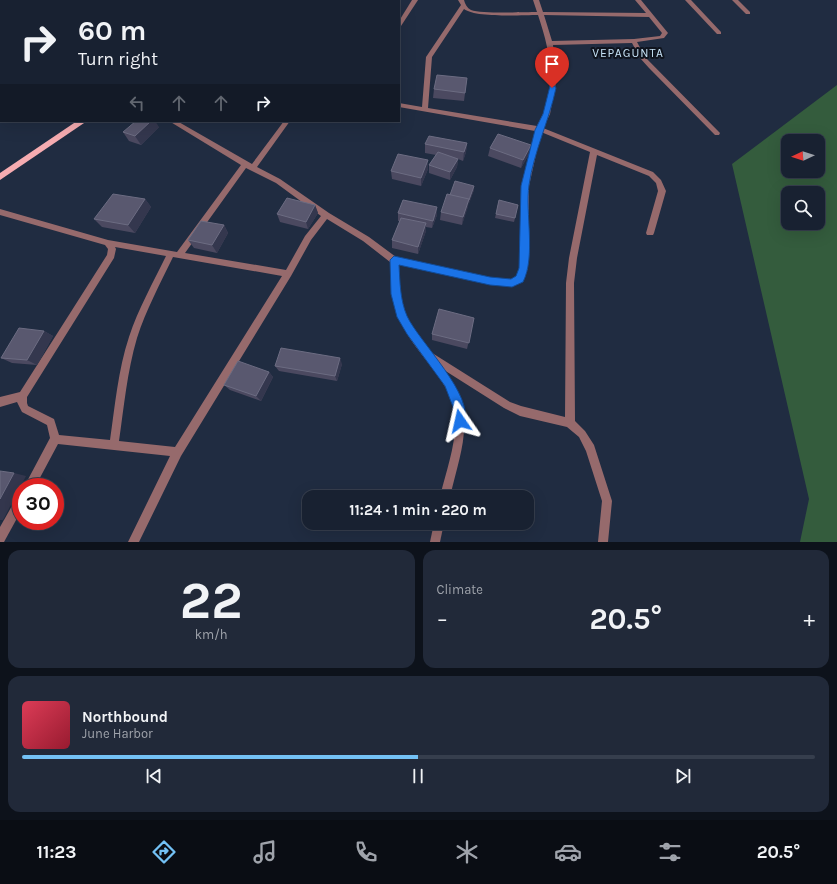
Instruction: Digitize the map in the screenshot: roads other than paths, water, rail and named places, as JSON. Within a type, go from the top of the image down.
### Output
[{"type":"main road","points":[[0,176],[81,122]]},
{"type":"street","points":[[400,23],[415,0]]},
{"type":"street","points":[[174,122],[245,164],[278,181],[326,215],[366,239],[394,260],[490,281],[512,283],[520,279],[524,268],[525,186],[539,130],[546,114],[554,77],[550,43],[536,0]]},
{"type":"street","points":[[550,43],[634,41],[664,36],[665,33],[638,0]]},
{"type":"street","points":[[688,0],[719,33]]},
{"type":"street","points":[[735,0],[748,13]]},
{"type":"street","points":[[425,110],[429,57],[462,3],[472,12],[481,13],[651,15]]},
{"type":"street","points":[[634,41],[643,58],[651,67],[717,133]]},
{"type":"street","points":[[400,105],[539,130],[652,174],[659,182],[662,191],[650,233]]},
{"type":"street","points":[[253,168],[286,122]]},
{"type":"street","points":[[570,423],[570,283],[573,258],[594,151]]},
{"type":"street","points":[[114,445],[132,339],[141,314],[175,254],[245,164]]},
{"type":"street","points":[[0,212],[108,243],[288,274]]},
{"type":"street","points":[[133,542],[177,452],[288,274],[308,238],[326,215]]},
{"type":"street","points":[[34,478],[56,439],[51,422],[24,409],[22,403],[23,396],[111,256],[112,249],[108,243]]},
{"type":"street","points":[[394,260],[396,294],[402,317],[410,331],[449,383],[459,407],[460,421],[458,436],[446,490]]},
{"type":"street","points":[[427,354],[507,405],[520,411],[570,423],[582,434],[590,449],[607,501],[603,542]]},
{"type":"street","points":[[0,402],[23,396]]},
{"type":"street","points":[[56,439],[177,452]]},
{"type":"street","points":[[0,538],[12,517]]},
{"type":"street","points":[[435,542],[438,530]]},
{"type":"district","name":"VEPAGUNTA","points":[[628,53]]}]
